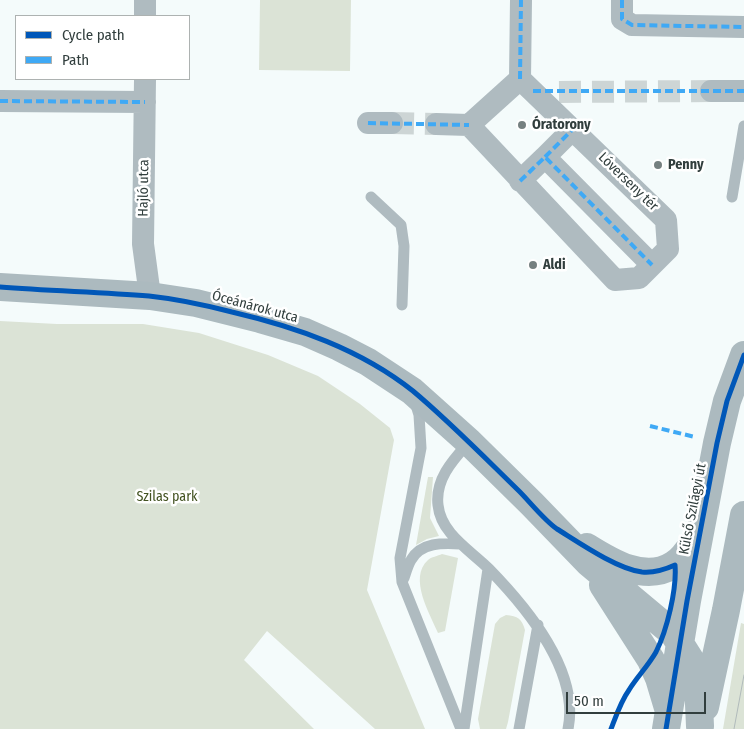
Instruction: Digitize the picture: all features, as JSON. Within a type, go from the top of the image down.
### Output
[{"type":"street","points":[[145,0],[145,15]]},
{"type":"street","points":[[521,0],[526,85]]},
{"type":"street","points":[[622,0],[622,19],[632,25],[744,27]]},
{"type":"street","name":"Hajló utca","points":[[145,80],[143,244],[150,296]]},
{"type":"street","points":[[436,124],[469,125],[526,85],[559,92]]},
{"type":"street","name":"Lóverseny tér","points":[[469,125],[615,280],[639,278],[668,249],[666,220],[526,85]]},
{"type":"street","points":[[711,91],[744,91]]},
{"type":"street","points":[[0,101],[145,102]]},
{"type":"street","points":[[368,123],[392,123]]},
{"type":"street","points":[[520,181],[573,129]]},
{"type":"street","points":[[546,157],[652,265]]},
{"type":"street","name":"Óceánárok utca","points":[[0,288],[150,296],[196,303],[260,318],[305,332],[340,347],[368,362],[412,391],[469,442],[589,563],[676,634]]},
{"type":"street","name":"Külső Szilágyi út","points":[[667,720],[676,634],[727,402],[744,355]]},
{"type":"street","points":[[700,728],[726,610],[744,514]]},
{"type":"street","points":[[554,527],[599,555],[640,572],[658,570],[675,565],[699,534]]},
{"type":"street","points":[[589,563],[651,660],[659,678],[667,720]]},
{"type":"street","points":[[700,728],[698,682],[691,661],[676,634],[708,630],[718,622],[726,610]]},
{"type":"lane","points":[[732,197],[741,166],[744,126]]},
{"type":"lane","points":[[371,197],[401,225],[404,246],[402,305]]},
{"type":"lane","points":[[412,391],[419,415],[421,448],[400,558],[402,582],[463,729]]},
{"type":"lane","points":[[469,442],[451,463],[440,485],[438,505],[444,523],[460,544],[488,569],[538,624],[564,674],[570,694],[568,729]]},
{"type":"lane","points":[[402,582],[411,558],[426,546],[441,542],[460,544]]},
{"type":"lane","points":[[463,729],[488,569]]},
{"type":"lane","points":[[519,729],[538,624]]},
{"type":"green space","points":[[260,0],[351,0],[350,71],[259,70]]},
{"type":"green space","name":"Szilas park","points":[[0,321],[57,324],[143,324],[199,333],[268,355],[318,376],[360,404],[390,428],[394,440],[367,590],[425,729],[375,729],[267,631],[244,660],[314,729],[0,729]]},
{"type":"green space","points":[[428,477],[433,477],[430,518],[439,536],[427,539],[416,545]]},
{"type":"green space","points":[[442,554],[458,558],[445,631],[438,633],[422,596],[420,576],[422,568],[428,560]]},
{"type":"green space","points":[[506,615],[519,619],[525,630],[508,722],[506,729],[480,729],[478,719],[495,624]]},
{"type":"green space","points":[[741,623],[744,624],[744,729],[723,729]]},
{"type":"tunnel","points":[[559,92],[711,91]]},
{"type":"tunnel","points":[[392,123],[436,124]]},
{"type":"tram line","points":[[734,729],[744,675]]},
{"type":"marked path","points":[[520,79],[521,0]]},
{"type":"marked path","points":[[622,0],[622,19],[632,25],[744,27]]},
{"type":"marked path","points":[[533,91],[744,91]]},
{"type":"marked path","points":[[0,101],[145,102]]},
{"type":"marked path","points":[[368,123],[469,125]]},
{"type":"marked path","points":[[545,157],[573,129]]},
{"type":"marked path","points":[[520,181],[545,157],[652,265]]},
{"type":"marked path","points":[[650,426],[695,437]]},
{"type":"cycle path","points":[[0,287],[149,296],[170,299],[256,318],[327,341],[371,363],[413,391],[467,440],[557,529],[598,554],[632,570],[650,572],[663,570],[675,565],[673,597],[660,643],[653,657],[626,694],[611,729]]},
{"type":"cycle path","points":[[666,729],[687,601],[717,443],[727,401],[744,355]]},
{"type":"place","name":"Óratorony","points":[[522,125]]},
{"type":"place","name":"Penny","points":[[658,165]]},
{"type":"place","name":"Aldi","points":[[533,265]]}]
